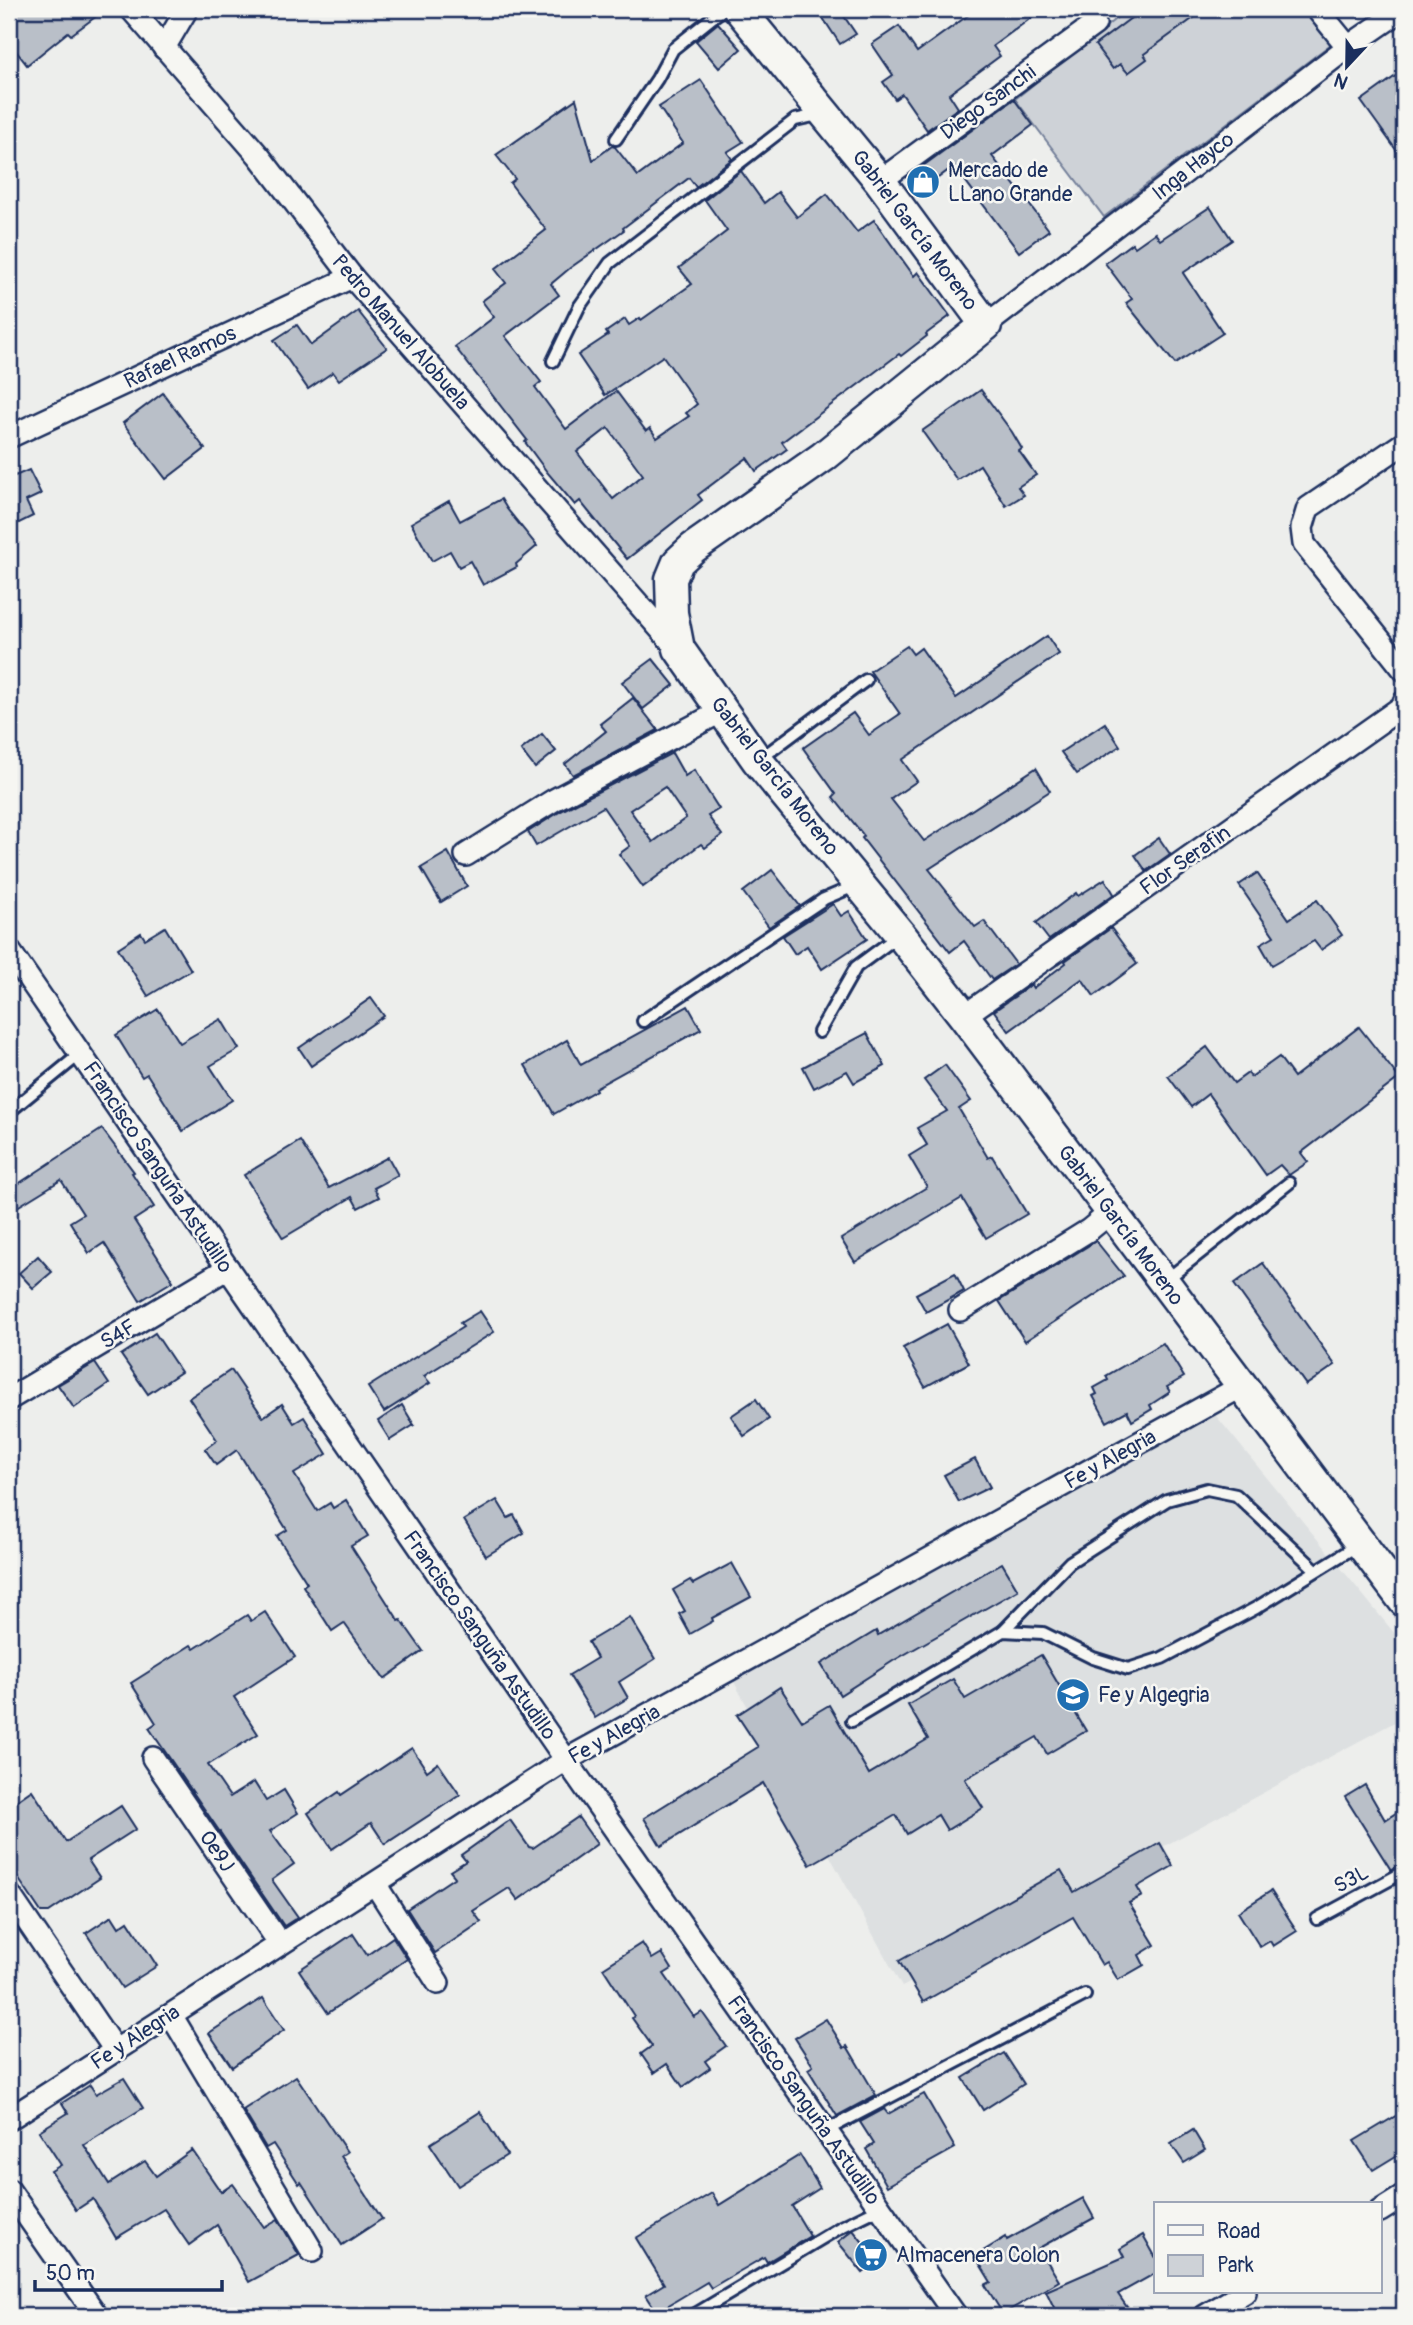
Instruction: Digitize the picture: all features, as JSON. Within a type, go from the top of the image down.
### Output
[{"type":"street","name":"Pedro Manuel Alobuela","points":[[131,9],[259,156],[352,278],[679,649]]},
{"type":"street","points":[[164,48],[187,9]]},
{"type":"street","name":"Gabriel García Moreno","points":[[739,9],[880,181],[986,325],[823,457],[693,548],[678,562],[670,579],[672,613],[679,649],[757,760],[964,1016],[1404,1601]]},
{"type":"street","points":[[1317,9],[1349,47]]},
{"type":"street","name":"Inga Hayco","points":[[986,325],[1349,47],[1403,9]]},
{"type":"street","name":"Diego Sanchi","points":[[880,181],[1095,24]]},
{"type":"street","name":"Rafael Ramos","points":[[9,437],[352,278]]},
{"type":"street","points":[[1404,443],[1308,508],[1302,528],[1304,544],[1404,670]]},
{"type":"street","name":"Flor Serafin","points":[[964,1016],[1403,706],[1404,702]]},
{"type":"street","points":[[466,855],[554,800],[724,710]]},
{"type":"street","name":"Francisco Sanguña Astudillo","points":[[9,950],[566,1760],[956,2316]]},
{"type":"street","points":[[960,1310],[1088,1230],[1111,1212]]},
{"type":"street","name":"S4F","points":[[9,1399],[228,1268]]},
{"type":"street","name":"Fe y Alegria","points":[[9,2119],[566,1760],[1242,1387]]},
{"type":"street","name":"Oe9J","points":[[153,1758],[280,1944]]},
{"type":"street","points":[[375,1884],[438,1983]]},
{"type":"street","points":[[9,1894],[115,2050]]},
{"type":"street","points":[[171,2015],[312,2251]]},
{"type":"street","points":[[9,2190],[97,2316]]},
{"type":"street","points":[[1382,2210],[1404,2196]]},
{"type":"street","points":[[1205,2316],[1242,2294]]},
{"type":"lane","points":[[616,139],[657,79],[673,49],[723,9]]},
{"type":"lane","points":[[553,361],[579,307],[610,263],[795,120],[825,113]]},
{"type":"lane","points":[[757,760],[866,680]]},
{"type":"lane","points":[[643,1021],[824,899],[859,884]]},
{"type":"lane","points":[[819,1032],[856,967],[900,934]]},
{"type":"lane","points":[[9,1112],[80,1054]]},
{"type":"lane","points":[[1163,1282],[1289,1183]]},
{"type":"lane","points":[[852,1721],[1003,1631],[1070,1562],[1167,1500],[1207,1489],[1236,1495],[1316,1570]]},
{"type":"lane","points":[[1003,1631],[1043,1633],[1093,1658],[1128,1669],[1162,1658],[1256,1608],[1360,1543]]},
{"type":"lane","name":"S3L","points":[[1317,1919],[1404,1872]]},
{"type":"lane","points":[[825,2131],[1085,1994]]},
{"type":"lane","points":[[692,2316],[841,2227],[880,2208]]},
{"type":"shaded area","name":"Fe y Algegria","points":[[1208,1406],[1404,1645],[1404,1717],[902,1987],[729,1673]]},
{"type":"green space","points":[[1128,9],[1302,9],[1331,44],[1104,217],[1015,99]]},
{"type":"building","points":[[18,9],[106,9],[71,35],[68,32],[27,65],[9,42],[9,16]]},
{"type":"building","points":[[817,9],[839,9],[856,34],[840,44]]},
{"type":"building","points":[[977,9],[1043,9],[993,46],[1000,56],[949,94],[958,108],[927,130],[902,94],[895,99],[883,82],[893,75],[872,44],[899,26],[917,52]]},
{"type":"building","points":[[1143,9],[1206,9],[1144,54],[1147,59],[1128,73],[1120,64],[1113,69],[1095,45]]},
{"type":"building","points":[[718,23],[741,49],[719,68],[696,41]]},
{"type":"building","points":[[1404,70],[1404,161],[1361,101]]},
{"type":"building","points":[[701,80],[743,142],[727,152],[732,159],[696,187],[689,178],[623,228],[624,230],[570,268],[551,284],[559,295],[505,336],[541,382],[535,387],[566,429],[616,391],[646,431],[650,428],[657,438],[689,416],[686,413],[697,404],[663,356],[605,395],[578,355],[608,335],[606,332],[625,319],[629,325],[640,318],[641,320],[692,284],[679,268],[727,231],[705,200],[741,171],[764,203],[778,192],[797,217],[827,194],[857,232],[874,220],[914,276],[918,272],[950,316],[901,356],[899,354],[782,442],[787,449],[756,471],[747,458],[698,495],[702,500],[627,559],[580,501],[575,505],[547,472],[525,442],[527,440],[455,347],[494,317],[482,301],[506,283],[495,269],[546,230],[510,183],[515,179],[496,155],[576,99],[593,160],[612,146],[615,147],[638,176],[683,143],[659,107]],"holes":[[[608,428],[643,475],[613,499],[577,452]]]},
{"type":"building","points":[[1014,99],[1033,125],[992,156],[1049,230],[1019,252],[954,166],[930,184],[919,169]]},
{"type":"building","points":[[1210,207],[1232,240],[1183,273],[1223,333],[1175,364],[1126,303],[1132,299],[1105,263],[1132,243],[1135,247],[1155,233],[1160,240]]},
{"type":"building","points":[[358,311],[387,348],[339,380],[333,372],[308,389],[274,340],[297,325],[311,345]]},
{"type":"building","points":[[981,390],[1012,432],[1022,449],[1019,451],[1036,475],[1018,487],[1024,495],[1006,506],[980,465],[957,480],[922,431]]},
{"type":"building","points":[[163,393],[205,449],[166,479],[123,423]]},
{"type":"building","points":[[9,463],[15,476],[29,470],[41,494],[26,501],[33,516],[9,528]]},
{"type":"building","points":[[501,499],[537,546],[516,564],[517,567],[483,585],[470,561],[459,567],[450,551],[432,561],[411,523],[449,501],[460,521]]},
{"type":"building","points":[[1047,636],[1059,654],[902,760],[917,781],[891,799],[924,841],[1036,768],[1050,791],[929,869],[975,927],[984,921],[1016,964],[992,980],[964,941],[950,952],[862,838],[864,836],[833,797],[836,794],[803,748],[853,713],[869,735],[900,714],[870,671],[907,646],[913,654],[921,648],[956,698]]},
{"type":"building","points":[[653,659],[674,685],[643,709],[622,682]]},
{"type":"building","points":[[633,698],[658,730],[573,775],[565,764],[606,731],[600,724]]},
{"type":"building","points":[[1105,723],[1120,746],[1077,774],[1061,752]]},
{"type":"building","points":[[542,734],[556,751],[535,768],[521,750]]},
{"type":"building","points":[[672,753],[685,776],[694,770],[719,809],[708,816],[722,835],[705,848],[701,844],[643,887],[619,854],[630,846],[603,807],[536,846],[528,832],[561,811]],"holes":[[[665,787],[686,818],[653,842],[630,810]]]},
{"type":"building","points":[[1159,838],[1170,854],[1146,871],[1135,855]]},
{"type":"building","points":[[448,852],[467,886],[441,902],[421,868]]},
{"type":"building","points":[[772,870],[800,906],[769,927],[743,892]]},
{"type":"building","points":[[1257,873],[1289,919],[1317,900],[1342,935],[1321,950],[1314,941],[1272,965],[1260,944],[1274,936],[1239,885]]},
{"type":"building","points":[[1105,879],[1114,894],[1049,940],[1036,923],[1076,893],[1078,896]]},
{"type":"building","points":[[833,904],[841,916],[849,911],[867,939],[822,969],[807,946],[795,954],[783,936]]},
{"type":"building","points":[[165,927],[191,970],[148,996],[118,948],[141,933],[145,939]]},
{"type":"building","points":[[1111,928],[1137,964],[1094,996],[1082,979],[1009,1031],[994,1011],[1031,985],[1033,988]]},
{"type":"building","points":[[371,998],[384,1016],[311,1066],[299,1048]]},
{"type":"building","points":[[688,1006],[701,1029],[554,1114],[525,1065],[567,1040],[581,1065]]},
{"type":"building","points":[[158,1009],[180,1043],[221,1019],[239,1049],[210,1066],[232,1100],[183,1131],[147,1074],[142,1077],[116,1035]]},
{"type":"building","points":[[1359,1027],[1399,1078],[1301,1153],[1308,1162],[1289,1175],[1280,1165],[1266,1175],[1208,1094],[1191,1107],[1168,1076],[1207,1047],[1234,1083],[1248,1073],[1251,1077],[1279,1057],[1294,1077]]},
{"type":"building","points":[[867,1033],[885,1066],[854,1083],[847,1071],[814,1088],[803,1067]]},
{"type":"building","points":[[945,1065],[971,1101],[959,1109],[988,1158],[992,1156],[1027,1214],[986,1238],[962,1198],[855,1262],[841,1239],[927,1187],[909,1156],[927,1145],[917,1128],[947,1111],[924,1080]]},
{"type":"building","points":[[102,1129],[134,1172],[132,1173],[154,1207],[134,1220],[173,1281],[140,1301],[104,1243],[89,1253],[70,1222],[83,1214],[61,1180],[9,1212],[9,1190]]},
{"type":"building","points":[[300,1141],[329,1188],[388,1157],[398,1175],[374,1188],[379,1197],[358,1208],[352,1197],[283,1238],[244,1175]]},
{"type":"building","points":[[1096,1241],[1124,1276],[1025,1341],[999,1301]]},
{"type":"building","points":[[38,1256],[52,1272],[33,1288],[19,1273]]},
{"type":"building","points":[[1263,1263],[1335,1365],[1306,1385],[1234,1284]]},
{"type":"building","points":[[955,1273],[964,1291],[926,1312],[916,1294]]},
{"type":"building","points":[[480,1311],[494,1332],[424,1376],[430,1383],[384,1412],[368,1387],[463,1327],[460,1323]]},
{"type":"building","points":[[947,1324],[969,1363],[925,1387],[903,1348]]},
{"type":"building","points":[[155,1333],[181,1372],[148,1394],[121,1355]]},
{"type":"building","points":[[1163,1343],[1184,1377],[1167,1387],[1170,1392],[1150,1405],[1152,1409],[1132,1421],[1127,1411],[1107,1422],[1093,1396],[1097,1394],[1094,1388],[1108,1380],[1106,1376]]},
{"type":"building","points":[[95,1363],[109,1384],[74,1408],[58,1385]]},
{"type":"building","points":[[231,1370],[263,1417],[282,1404],[294,1423],[304,1417],[327,1454],[294,1474],[317,1511],[330,1503],[333,1508],[346,1500],[368,1536],[351,1546],[399,1621],[401,1620],[423,1651],[384,1679],[344,1623],[332,1631],[303,1586],[307,1583],[277,1536],[287,1530],[237,1450],[216,1465],[205,1449],[217,1440],[189,1398]]},
{"type":"building","points":[[756,1399],[769,1419],[744,1436],[731,1416]]},
{"type":"building","points":[[402,1405],[414,1425],[390,1440],[378,1421]]},
{"type":"building","points":[[975,1459],[990,1487],[959,1502],[944,1475]]},
{"type":"building","points":[[497,1500],[508,1518],[514,1515],[524,1533],[486,1556],[464,1520]]},
{"type":"building","points":[[732,1563],[751,1597],[712,1618],[713,1621],[690,1634],[679,1614],[685,1611],[673,1590],[690,1580],[693,1584]]},
{"type":"building","points":[[1002,1563],[1018,1590],[893,1661],[840,1695],[821,1664],[876,1631],[878,1635]]},
{"type":"building","points":[[265,1612],[295,1657],[234,1697],[258,1734],[208,1765],[230,1797],[254,1782],[266,1801],[284,1790],[298,1813],[270,1831],[294,1864],[272,1880],[298,1917],[284,1926],[149,1728],[156,1723],[131,1683],[191,1645],[194,1649],[247,1615],[251,1621]]},
{"type":"building","points":[[630,1617],[655,1659],[619,1682],[628,1698],[595,1718],[569,1675],[597,1658],[588,1642]]},
{"type":"building","points":[[1041,1655],[1086,1731],[1047,1754],[1037,1737],[965,1779],[983,1808],[947,1830],[938,1815],[907,1834],[896,1815],[810,1865],[763,1783],[661,1846],[644,1818],[758,1747],[737,1715],[780,1687],[802,1721],[829,1705],[869,1774],[928,1739],[908,1705],[953,1679],[965,1699]]},
{"type":"building","points":[[412,1748],[427,1771],[438,1763],[460,1795],[385,1844],[371,1823],[332,1849],[308,1813],[339,1792],[341,1795]]},
{"type":"building","points":[[1365,1785],[1385,1820],[1396,1813],[1404,1826],[1404,1861],[1391,1870],[1345,1797]]},
{"type":"building","points":[[32,1790],[66,1842],[121,1806],[136,1829],[88,1860],[100,1878],[49,1912],[41,1912],[16,1875],[9,1879],[9,1806]]},
{"type":"building","points":[[578,1817],[597,1844],[518,1900],[509,1888],[473,1911],[481,1922],[435,1953],[407,1909],[455,1877],[450,1871],[466,1861],[461,1855],[510,1820],[529,1847],[533,1848]]},
{"type":"building","points":[[1160,1843],[1173,1866],[1137,1887],[1142,1896],[1129,1903],[1155,1945],[1139,1955],[1144,1965],[1118,1980],[1107,1962],[1102,1965],[1073,1917],[923,2002],[899,1961],[1061,1870],[1074,1892]]},
{"type":"building","points":[[1271,1891],[1297,1931],[1273,1946],[1270,1941],[1260,1947],[1238,1912]]},
{"type":"building","points":[[112,1916],[119,1927],[128,1921],[157,1966],[122,1988],[86,1933]]},
{"type":"building","points":[[353,1934],[367,1955],[393,1937],[407,1959],[328,2013],[299,1970]]},
{"type":"building","points":[[642,1943],[652,1959],[662,1953],[672,1969],[664,1974],[694,2017],[702,2012],[726,2046],[705,2061],[710,2068],[683,2087],[667,2064],[654,2073],[641,2054],[652,2046],[603,1968]]},
{"type":"building","points":[[263,1998],[284,2030],[232,2067],[209,2033]]},
{"type":"building","points":[[826,2019],[844,2048],[847,2046],[876,2095],[837,2116],[808,2069],[813,2066],[795,2038]]},
{"type":"building","points":[[1004,2053],[1024,2084],[983,2110],[963,2078]]},
{"type":"building","points":[[296,2076],[347,2152],[341,2156],[382,2219],[342,2245],[301,2182],[299,2184],[273,2144],[266,2148],[243,2110]]},
{"type":"building","points":[[124,2078],[143,2108],[84,2145],[109,2184],[145,2161],[156,2176],[192,2150],[221,2192],[233,2184],[264,2227],[278,2219],[299,2255],[249,2282],[217,2225],[189,2245],[164,2209],[116,2238],[93,2199],[76,2210],[51,2171],[61,2165],[39,2131],[68,2113],[62,2103],[90,2085],[96,2094]]},
{"type":"building","points":[[924,2094],[955,2148],[887,2186],[866,2149],[874,2144],[860,2122],[884,2109],[888,2114]]},
{"type":"building","points":[[1404,2111],[1404,2151],[1373,2170],[1354,2141]]},
{"type":"building","points":[[480,2112],[507,2155],[458,2186],[430,2144]]},
{"type":"building","points":[[1193,2130],[1205,2150],[1184,2163],[1171,2144]]},
{"type":"building","points":[[800,2155],[820,2188],[792,2206],[810,2236],[767,2262],[764,2257],[711,2288],[707,2282],[657,2312],[646,2295],[664,2284],[636,2238],[712,2193],[719,2205]]},
{"type":"building","points":[[1083,2198],[1094,2218],[1039,2248],[1059,2281],[1003,2314],[985,2285],[991,2282],[975,2256]]},
{"type":"building","points":[[853,2230],[878,2261],[863,2273],[838,2242]]},
{"type":"building","points":[[1143,2235],[1154,2254],[1154,2274],[1118,2294],[1133,2316],[1058,2316],[1046,2291],[1124,2257],[1120,2249]]},
{"type":"place","name":"Mercado de LLano Grande","points":[[923,182]]},
{"type":"place","name":"Fe y Algegria","points":[[1073,1695]]},
{"type":"place","name":"Almacenera Colon","points":[[871,2255]]}]
